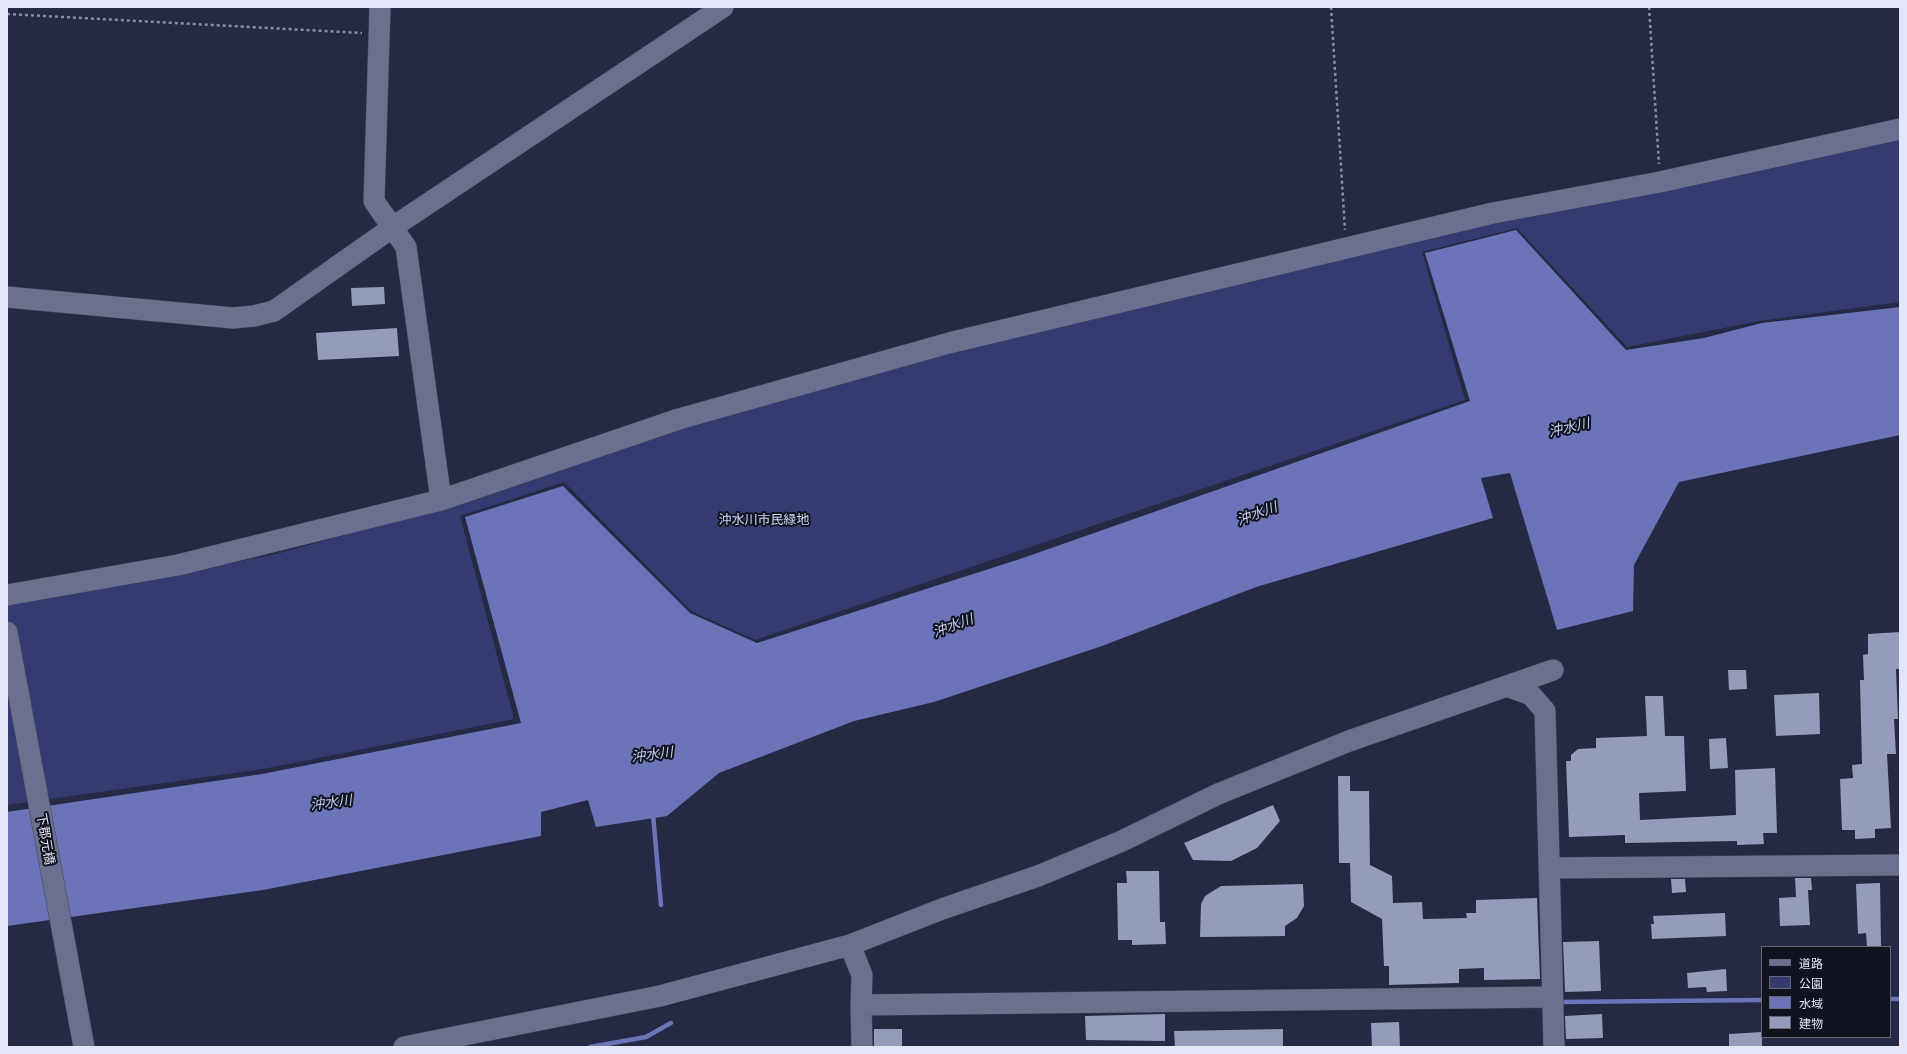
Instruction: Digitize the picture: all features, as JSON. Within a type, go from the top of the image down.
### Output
[{"type":"street","points":[[380,7],[374,201],[406,247],[441,500]]},
{"type":"street","points":[[7,297],[233,318],[254,316],[274,311],[393,227],[723,7]]},
{"type":"street","points":[[7,595],[178,565],[441,500],[679,419],[927,349],[1493,213],[1660,182],[1900,129]]},
{"type":"street","name":"下郡元橋","points":[[7,632],[84,1047]]},
{"type":"street","points":[[404,1047],[660,996],[850,945],[1038,876],[1122,841],[1218,794],[1349,741],[1509,687],[1553,670]]},
{"type":"street","points":[[1509,687],[1531,695],[1545,710],[1554,1047]]},
{"type":"street","points":[[1549,868],[1900,865]]},
{"type":"street","points":[[850,945],[862,975],[862,1047]]},
{"type":"street","points":[[861,1005],[1552,997]]},
{"type":"path","points":[[1331,7],[1346,249]]},
{"type":"path","points":[[1649,7],[1660,182]]},
{"type":"path","points":[[7,14],[379,34]]},
{"type":"green space","name":"沖水川市民緑地","points":[[1900,134],[1900,302],[1759,321],[1627,347],[1517,228],[1422,252],[1465,400],[755,640],[691,611],[564,482],[460,516],[514,719],[263,769],[7,805],[7,604],[276,554],[407,518],[561,465],[924,356],[1517,212]]},
{"type":"water","name":"沖水川","points":[[1516,230],[1626,350],[1704,338],[1762,323],[1900,307],[1900,435],[1679,482],[1634,565],[1633,611],[1557,630],[1510,473],[1481,478],[1493,518],[1256,587],[1102,646],[934,702],[854,721],[719,773],[667,816],[596,827],[588,800],[541,812],[541,836],[263,890],[7,926],[7,812],[262,774],[521,723],[465,517],[563,486],[690,613],[757,643],[1020,559],[1470,401],[1425,253]]},
{"type":"building","points":[[384,287],[385,304],[352,306],[351,288]]},
{"type":"building","points":[[397,328],[399,356],[318,360],[316,333]]},
{"type":"building","points":[[1900,632],[1900,669],[1896,669],[1898,719],[1894,719],[1896,754],[1887,754],[1891,828],[1875,829],[1875,838],[1855,839],[1855,830],[1842,830],[1840,779],[1853,778],[1852,765],[1862,764],[1860,680],[1864,680],[1863,655],[1868,654],[1868,634]]},
{"type":"building","points":[[1728,670],[1746,670],[1747,689],[1729,690]]},
{"type":"building","points":[[1819,693],[1820,734],[1776,736],[1774,695]]},
{"type":"building","points":[[1645,696],[1663,696],[1665,736],[1684,736],[1686,791],[1639,793],[1640,820],[1736,815],[1735,770],[1775,768],[1777,833],[1763,833],[1764,844],[1737,845],[1737,841],[1625,843],[1625,835],[1569,837],[1566,761],[1571,761],[1571,755],[1578,749],[1596,748],[1596,738],[1647,736]]},
{"type":"building","points":[[1726,738],[1728,768],[1710,769],[1709,739]]},
{"type":"building","points":[[1338,776],[1350,776],[1350,791],[1369,791],[1370,865],[1392,876],[1393,903],[1422,902],[1423,919],[1467,918],[1466,913],[1476,913],[1476,900],[1537,898],[1540,979],[1484,980],[1484,968],[1459,969],[1459,983],[1389,985],[1389,966],[1384,966],[1382,919],[1351,902],[1350,863],[1339,863]]},
{"type":"building","points":[[1273,805],[1280,821],[1257,848],[1231,861],[1193,860],[1184,843]]},
{"type":"building","points":[[1126,871],[1159,871],[1160,922],[1165,922],[1166,944],[1132,945],[1132,940],[1118,940],[1117,883],[1127,883]]},
{"type":"building","points":[[1795,878],[1811,878],[1812,890],[1808,890],[1810,925],[1780,926],[1779,898],[1796,897]]},
{"type":"building","points":[[1671,879],[1685,879],[1686,892],[1672,893]]},
{"type":"building","points":[[1880,883],[1881,946],[1867,946],[1866,933],[1858,934],[1856,884]]},
{"type":"building","points":[[1303,884],[1304,906],[1297,918],[1285,926],[1285,936],[1200,937],[1201,904],[1205,896],[1221,886]]},
{"type":"building","points":[[1725,913],[1726,936],[1652,939],[1651,924],[1654,924],[1653,916]]},
{"type":"building","points":[[1599,941],[1601,991],[1565,992],[1563,942]]},
{"type":"building","points":[[1726,969],[1727,991],[1707,992],[1706,987],[1688,988],[1687,973]]},
{"type":"building","points":[[1165,1014],[1165,1041],[1086,1040],[1085,1016]]},
{"type":"building","points":[[1602,1014],[1603,1038],[1566,1039],[1565,1016]]},
{"type":"building","points":[[1399,1022],[1400,1047],[1372,1047],[1371,1023]]},
{"type":"building","points":[[874,1029],[902,1029],[902,1047],[874,1047]]},
{"type":"building","points":[[1283,1029],[1283,1047],[1175,1047],[1174,1031]]},
{"type":"building","points":[[1761,1032],[1762,1047],[1729,1047],[1729,1034]]},
{"type":"waterway","points":[[653,814],[661,905]]},
{"type":"waterway","points":[[1891,999],[1900,999]]},
{"type":"waterway","points":[[1561,1002],[1761,1000]]},
{"type":"waterway","points":[[590,1047],[646,1037],[671,1023]]}]
